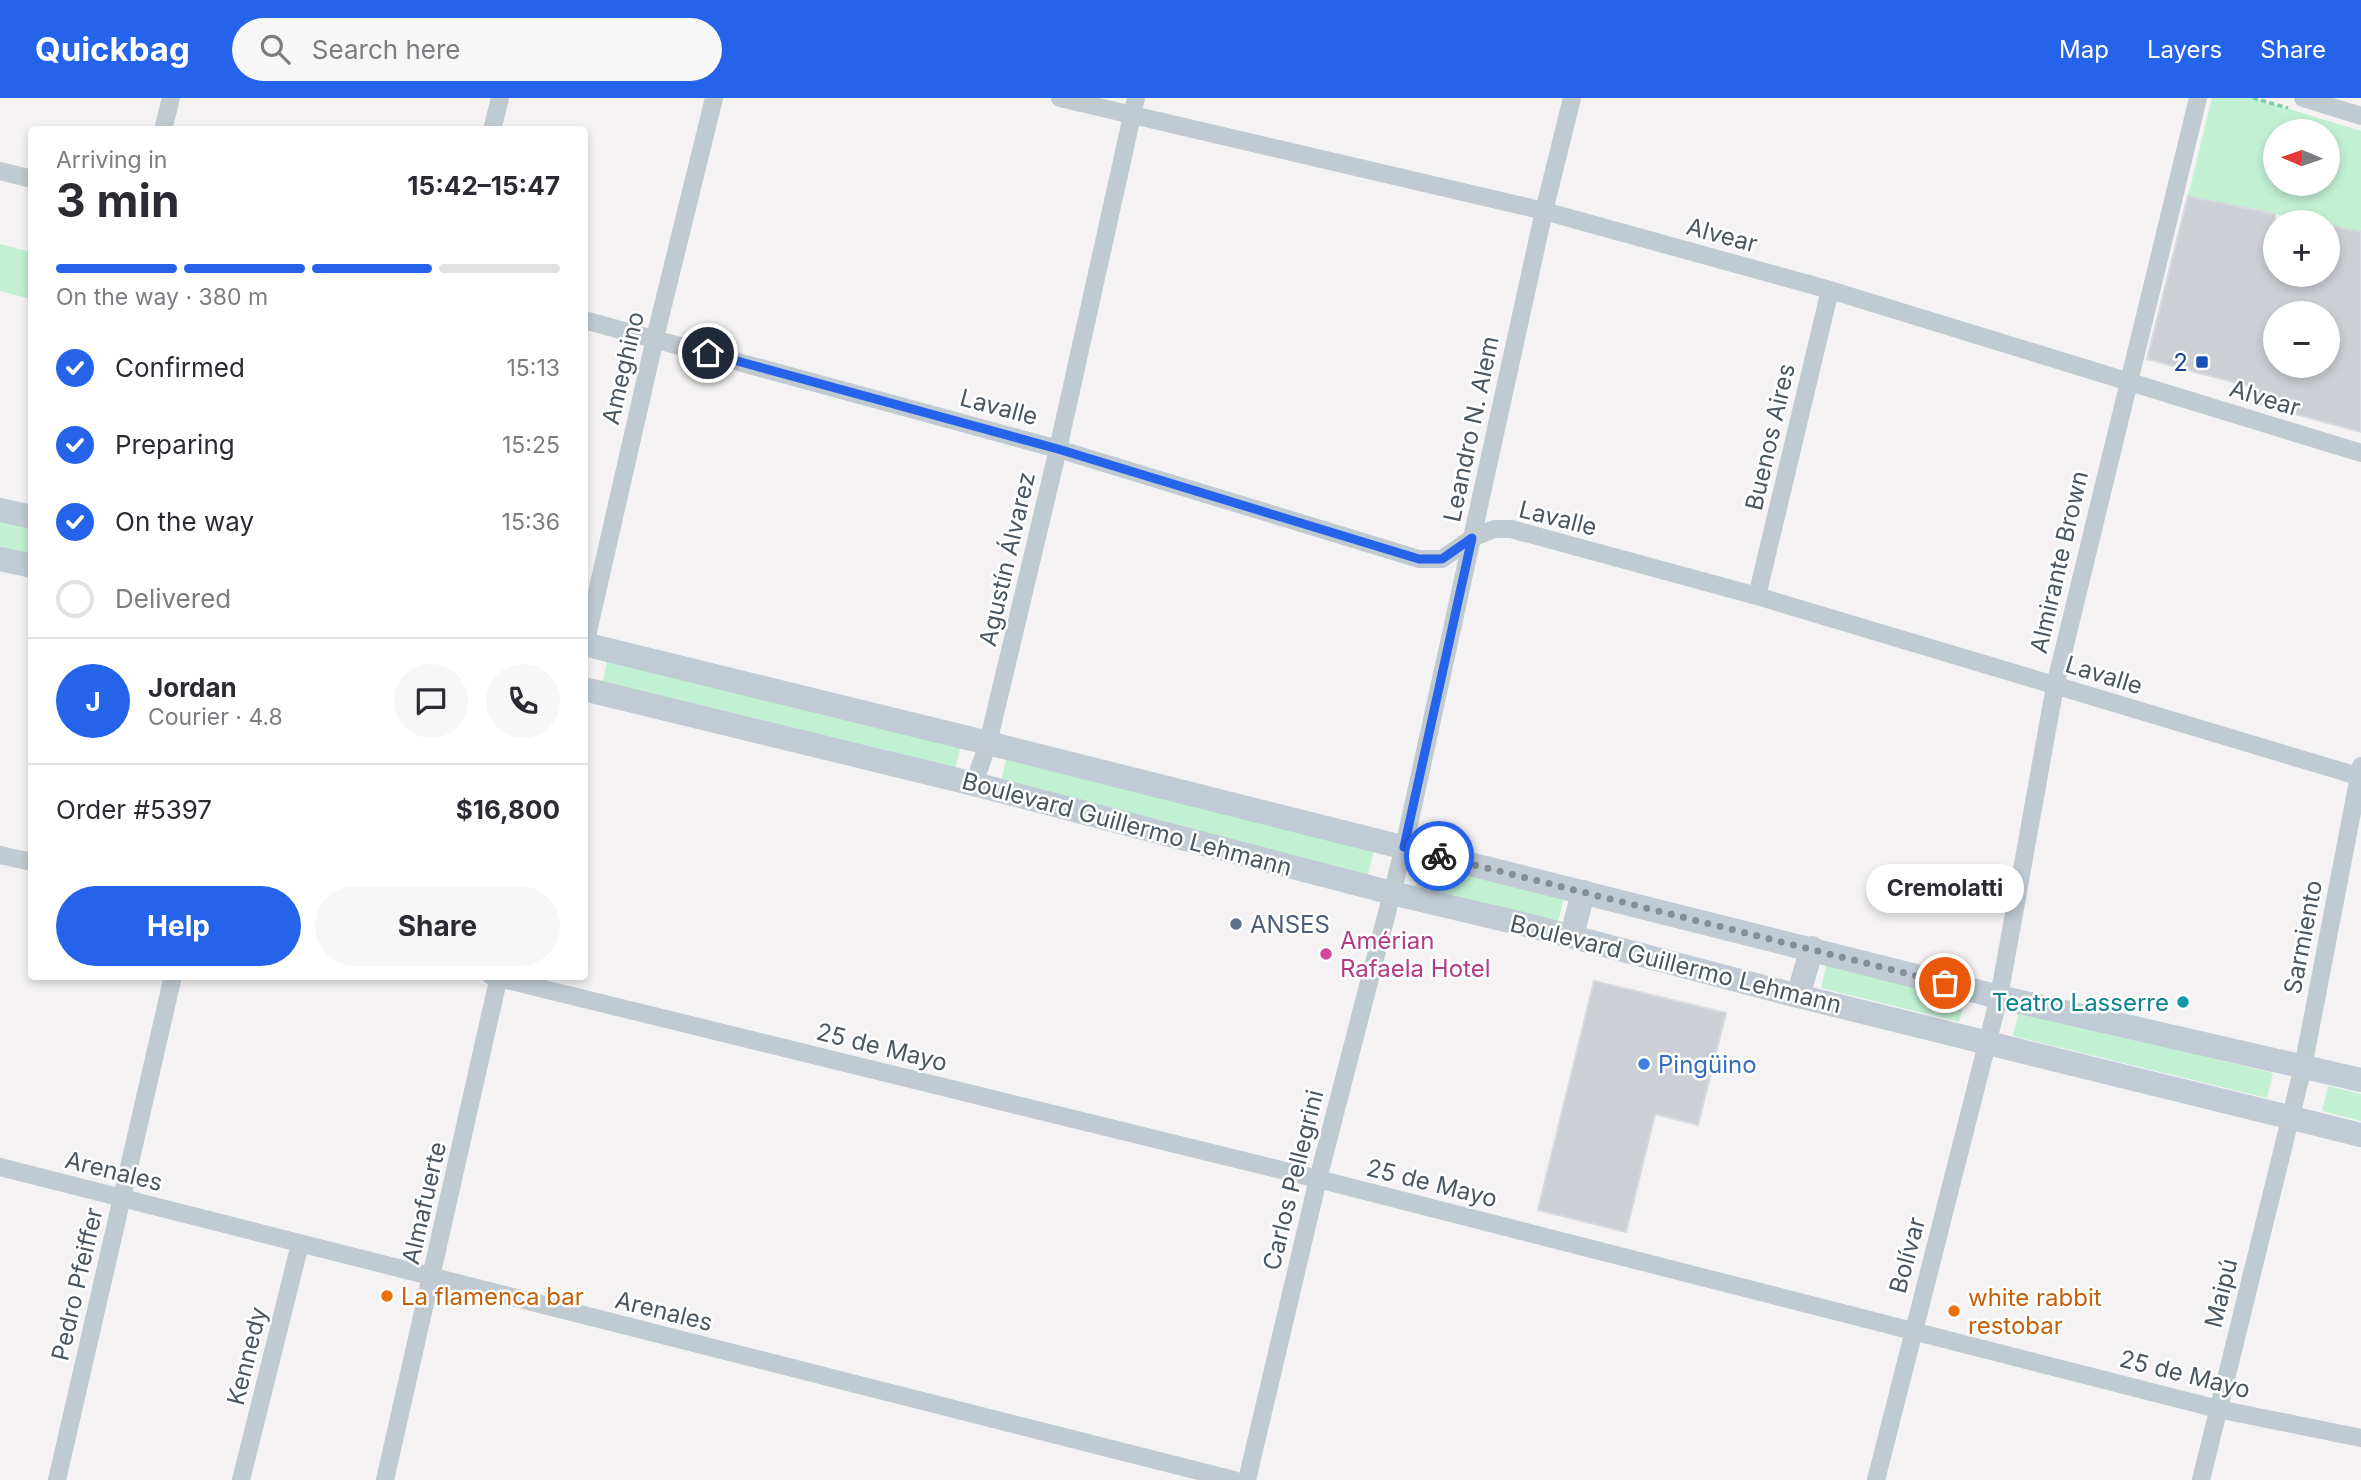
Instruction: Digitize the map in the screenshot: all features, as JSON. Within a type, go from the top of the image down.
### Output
[{"type":"main road","points":[[0,510],[28,516]]},
{"type":"main road","points":[[0,559],[28,565]]},
{"type":"main road","name":"Boulevard Guillermo Lehmann","points":[[588,647],[988,743],[1999,997],[2361,1080]]},
{"type":"main road","name":"Boulevard Guillermo Lehmann","points":[[588,690],[974,784],[1798,996],[2361,1135]]},
{"type":"main road","points":[[1572,936],[1583,892]]},
{"type":"main road","points":[[1798,996],[1812,948]]},
{"type":"street","points":[[164,126],[171,98]]},
{"type":"street","points":[[493,126],[500,98]]},
{"type":"street","name":"Ameghino","points":[[588,633],[655,338],[714,98]]},
{"type":"street","name":"Alvear","points":[[1060,98],[1134,106],[1544,211],[1830,290],[2361,453]]},
{"type":"street","name":"Leandro N. Alem","points":[[1392,893],[1544,211],[1572,98]]},
{"type":"street","name":"Almirante Brown","points":[[1988,1042],[1999,997],[2055,686],[2198,98]]},
{"type":"street","points":[[2302,98],[2361,116]]},
{"type":"street","name":"Agustín Álvarez","points":[[974,784],[988,743],[1058,449],[1134,106]]},
{"type":"street","points":[[0,171],[28,178]]},
{"type":"street","name":"Buenos Aires","points":[[1757,596],[1830,290]]},
{"type":"street","name":"Lavalle","points":[[588,321],[1058,449],[1419,559],[1442,559],[1472,538],[1494,529],[1511,529],[1757,596],[2055,686],[2360,773]]},
{"type":"street","name":"Sarmiento","points":[[2290,1117],[2303,1067],[2360,773]]},
{"type":"street","points":[[0,855],[28,861]]},
{"type":"street","name":"Carlos Pellegrini","points":[[1247,1480],[1318,1179],[1392,893]]},
{"type":"street","name":"Pedro Pfeiffer","points":[[57,1480],[172,980]]},
{"type":"street","name":"Almafuerte","points":[[385,1480],[432,1278],[495,980]]},
{"type":"street","name":"25 de Mayo","points":[[508,980],[1318,1179],[2218,1409],[2361,1438]]},
{"type":"street","name":"Bolívar","points":[[1876,1480],[1988,1042]]},
{"type":"street","name":"Maipú","points":[[2201,1480],[2290,1117]]},
{"type":"street","name":"Arenales","points":[[0,1167],[1234,1480]]},
{"type":"street","name":"Kennedy","points":[[241,1480],[300,1244]]},
{"type":"green space","points":[[2212,98],[2253,98],[2322,119],[2263,119],[2263,196],[2340,196],[2340,125],[2361,131],[2361,232],[2340,228],[2340,210],[2263,211],[2188,196]]},
{"type":"green space","points":[[0,244],[28,251],[28,298],[0,291]]},
{"type":"green space","points":[[0,522],[28,528],[28,555],[0,549]]},
{"type":"green space","points":[[608,658],[961,744],[955,770],[602,684]]},
{"type":"green space","points":[[1007,756],[1374,850],[1368,875],[1001,782]]},
{"type":"green space","points":[[1422,860],[1564,897],[1558,922],[1416,886]]},
{"type":"green space","points":[[1827,962],[1966,996],[1959,1022],[1821,988]]},
{"type":"green space","points":[[2019,1011],[2273,1073],[2267,1098],[2013,1036]]},
{"type":"green space","points":[[2328,1086],[2361,1094],[2361,1121],[2322,1111]]},
{"type":"building","points":[[2188,196],[2263,212],[2263,287],[2340,287],[2340,228],[2361,232],[2361,432],[2255,403],[2259,389],[2147,359]]},
{"type":"building","name":"Pingüino","points":[[1594,981],[1726,1013],[1698,1125],[1655,1114],[1626,1232],[1538,1210]]},
{"type":"way so far","points":[[1439,856],[1945,983]]},
{"type":"place","name":"2","points":[[2202,362]]},
{"type":"place","name":"ANSES","points":[[1236,924]]},
{"type":"place","name":"Amérian Rafaela Hotel","points":[[1326,954]]},
{"type":"place","name":"Cremolatti","points":[[1945,983]]},
{"type":"place","name":"Teatro Lasserre","points":[[2183,1002]]},
{"type":"place","name":"Pingüino","points":[[1644,1064]]},
{"type":"place","name":"La flamenca bar","points":[[387,1296]]},
{"type":"place","name":"white rabbit restobar","points":[[1954,1311]]},
{"type":"route","points":[[708,353],[1058,449],[1419,559],[1442,559],[1472,538],[1404,847],[1439,856]]}]
